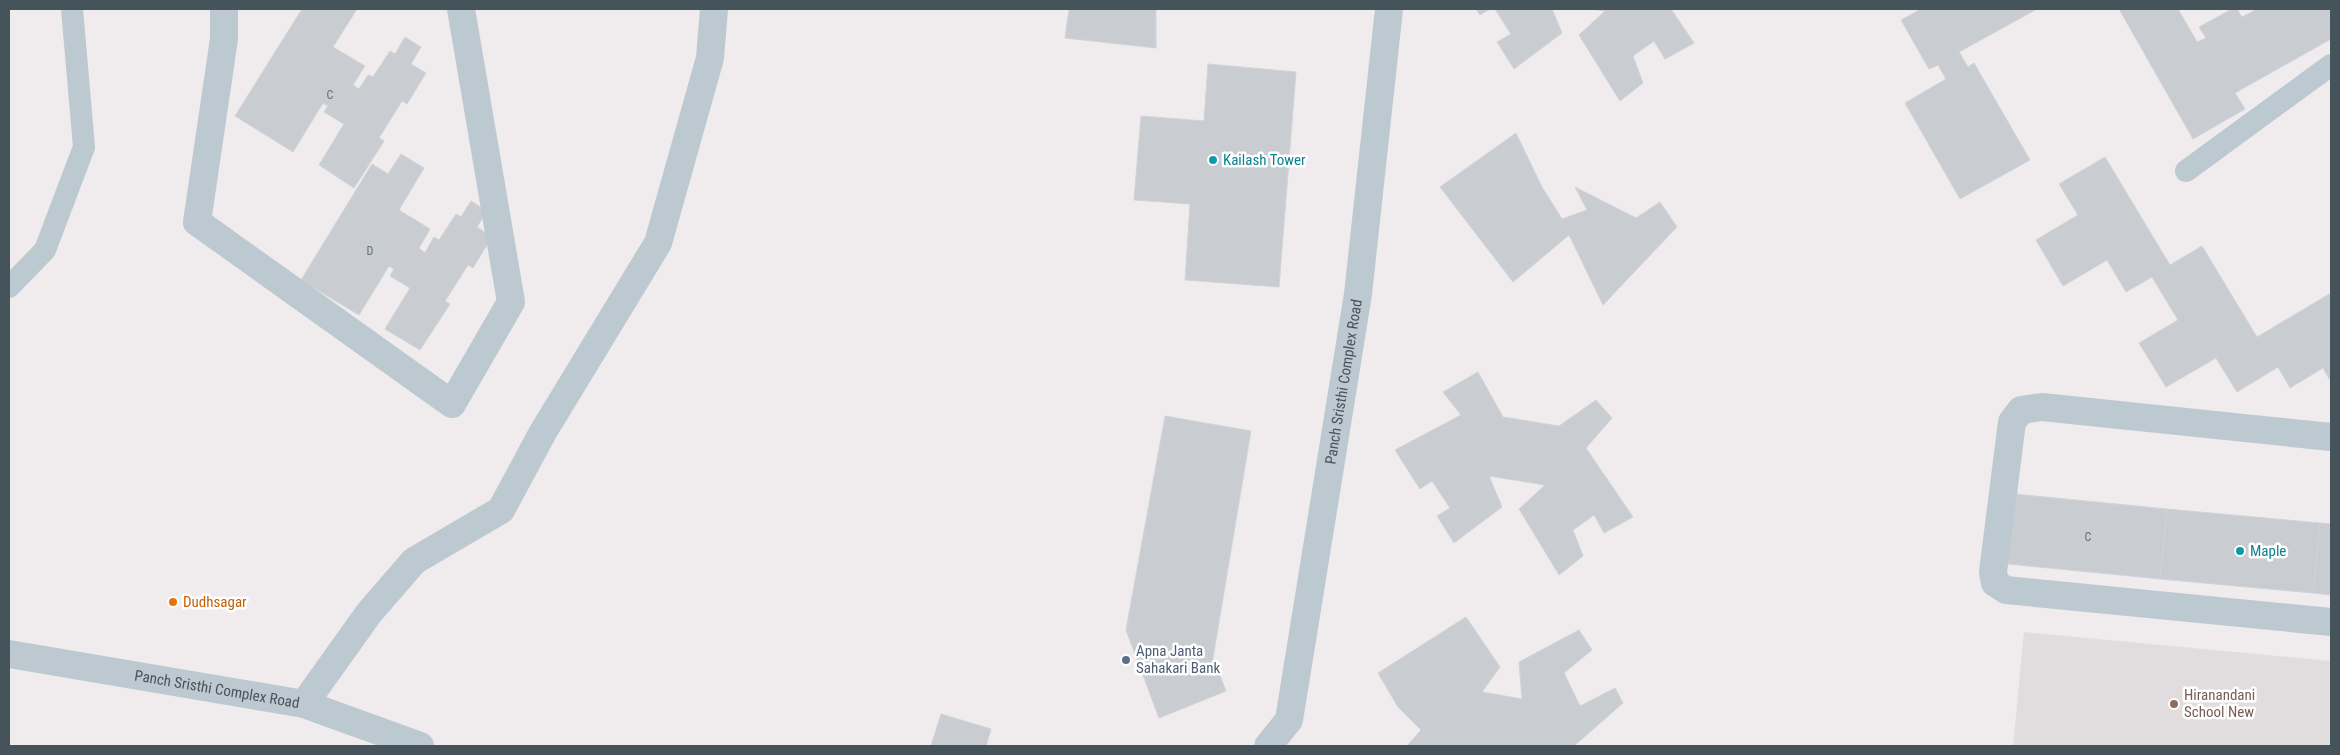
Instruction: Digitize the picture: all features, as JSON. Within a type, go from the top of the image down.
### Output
[{"type":"street","points":[[224,9],[224,39],[197,222],[452,404],[511,302],[461,9]]},
{"type":"street","points":[[304,704],[369,613],[414,561],[501,510],[544,432],[658,243],[710,58],[714,9]]},
{"type":"street","name":"Panch Sristhi Complex Road","points":[[1268,746],[1289,720],[1358,294],[1389,9]]},
{"type":"street","points":[[2331,437],[2042,407],[2021,410],[2012,422],[1993,572],[1995,583],[2006,590],[2331,622]]},
{"type":"street","name":"Panch Sristhi Complex Road","points":[[9,654],[304,704],[420,746]]},
{"type":"lane","points":[[9,287],[46,250],[84,147],[72,9]]},
{"type":"lane","points":[[2186,171],[2331,65]]},
{"type":"shaded area","name":"Hiranandani School New","points":[[2024,632],[2331,661],[2331,746],[2013,746]]},
{"type":"building","points":[[302,9],[357,9],[333,47],[365,66],[353,85],[359,89],[368,75],[373,77],[390,51],[395,54],[405,37],[421,47],[411,64],[426,73],[407,104],[402,101],[379,138],[384,141],[354,188],[319,165],[344,124],[324,112],[328,106],[323,103],[293,152],[235,116]]},
{"type":"building","points":[[1069,9],[1156,9],[1156,48],[1065,38]]},
{"type":"building","points":[[1476,9],[1490,9],[1480,15]]},
{"type":"building","points":[[1495,9],[1552,9],[1562,33],[1514,69],[1497,42],[1511,34]]},
{"type":"building","points":[[1590,9],[1671,9],[1694,43],[1665,59],[1654,41],[1633,56],[1643,83],[1620,101],[1579,35],[1605,11]]},
{"type":"building","points":[[1921,9],[2037,9],[1959,52],[1968,67],[1974,63],[2030,160],[1960,199],[1905,103],[1946,79],[1938,65],[1929,69],[1901,20]]},
{"type":"building","points":[[2119,9],[2178,9],[2197,42],[2206,38],[2199,27],[2232,9],[2237,9],[2242,17],[2257,9],[2331,9],[2331,39],[2235,93],[2245,109],[2193,139]]},
{"type":"building","name":"Kailash Tower","points":[[1208,64],[1296,72],[1279,287],[1185,280],[1190,204],[1134,200],[1141,116],[1204,121]]},
{"type":"building","points":[[1516,133],[1542,187],[1562,219],[1587,210],[1575,187],[1636,218],[1660,202],[1677,227],[1603,305],[1569,235],[1513,282],[1440,187]]},
{"type":"building","points":[[401,154],[424,168],[399,210],[430,229],[419,248],[425,253],[434,237],[439,240],[456,214],[461,217],[471,201],[487,211],[477,227],[492,237],[473,268],[468,265],[445,301],[450,304],[420,350],[385,329],[410,288],[390,276],[394,269],[389,266],[359,315],[301,280],[372,164],[388,174]]},
{"type":"building","points":[[2105,157],[2170,265],[2202,246],[2257,337],[2331,293],[2331,382],[2323,368],[2290,388],[2278,367],[2237,392],[2216,358],[2166,387],[2139,343],[2178,320],[2152,277],[2126,292],[2107,260],[2063,286],[2036,240],[2078,215],[2059,184]]},
{"type":"building","points":[[1478,372],[1503,417],[1559,426],[1596,400],[1612,418],[1586,448],[1633,517],[1604,533],[1594,515],[1573,530],[1583,556],[1559,575],[1519,509],[1545,485],[1489,476],[1502,507],[1454,543],[1437,516],[1450,508],[1432,481],[1420,489],[1395,450],[1461,415],[1443,392]]},
{"type":"building","points":[[1165,416],[1251,431],[1213,658],[1226,691],[1159,718],[1126,630]]},
{"type":"building","points":[[2015,494],[2167,509],[2160,579],[2008,564]]},
{"type":"building","name":"Maple","points":[[2167,509],[2320,523],[2313,593],[2160,579]]},
{"type":"building","name":"Maple","points":[[2320,523],[2331,524],[2331,595],[2313,593]]},
{"type":"building","points":[[1466,617],[1500,667],[1482,692],[1522,699],[1519,662],[1579,630],[1592,650],[1564,673],[1580,706],[1615,688],[1623,703],[1574,746],[1407,746],[1421,730],[1398,707],[1378,673]]},
{"type":"building","points":[[941,714],[991,729],[986,746],[931,746]]},
{"type":"place","name":"Kailash Tower","points":[[1213,160]]},
{"type":"place","name":"Maple","points":[[2240,551]]},
{"type":"place","name":"Dudhsagar","points":[[173,602]]},
{"type":"place","name":"Apna Janta Sahakari Bank","points":[[1126,660]]},
{"type":"place","name":"Hiranandani School New","points":[[2174,704]]}]
